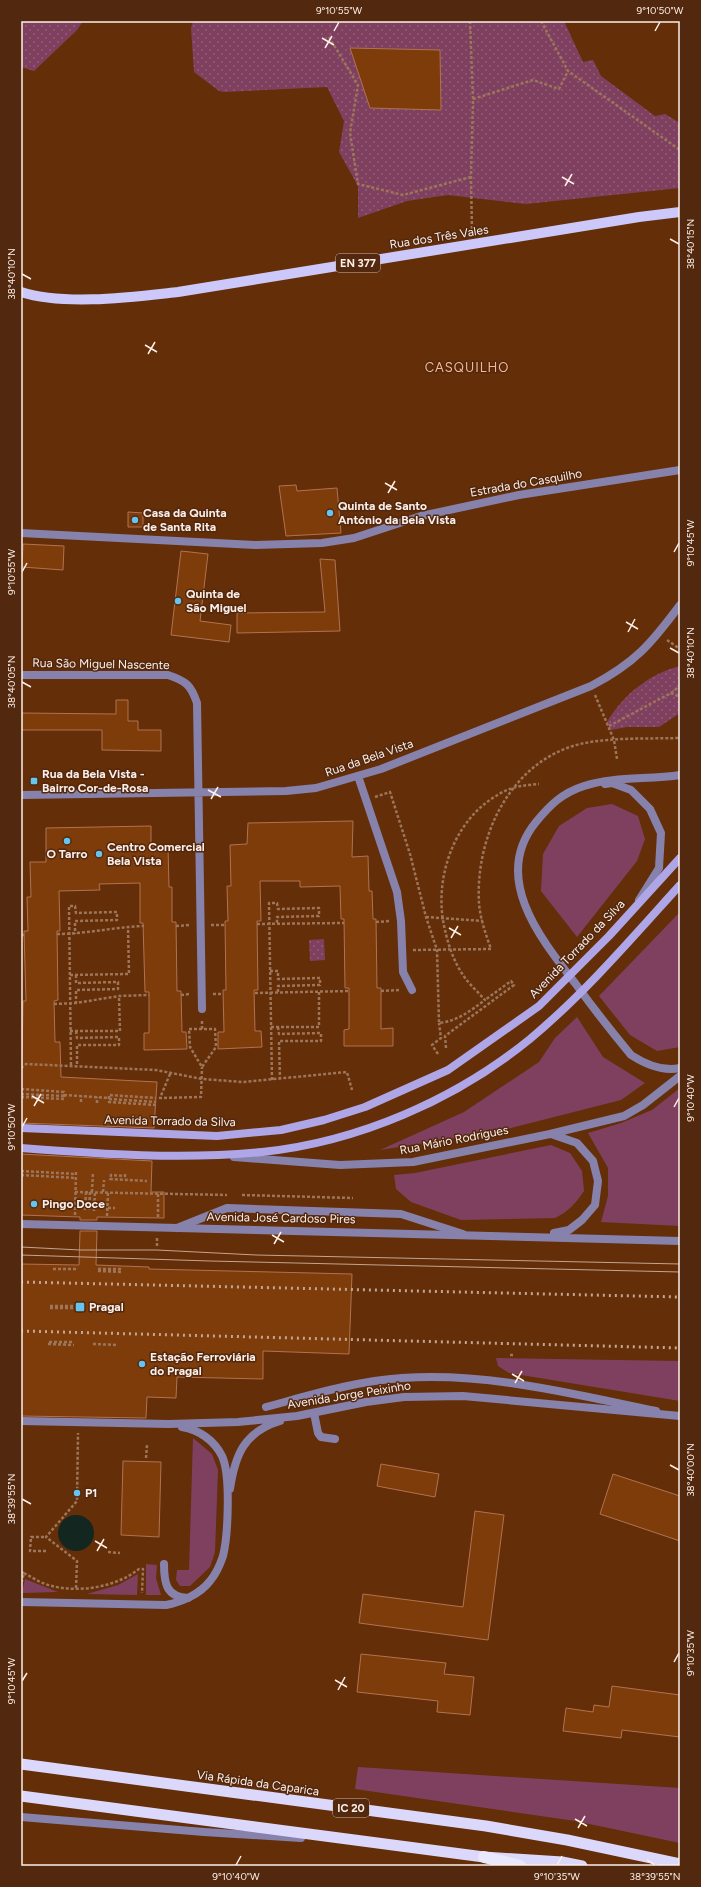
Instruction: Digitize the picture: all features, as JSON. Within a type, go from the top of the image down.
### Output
[{"type":"highway","name":"Via Rápida da Caparica","points":[[21,1764],[486,1826],[567,1840],[680,1864]]},
{"type":"highway","points":[[21,1796],[380,1842],[484,1857],[562,1862],[582,1866]]},
{"type":"highway","points":[[484,1857],[520,1866]]},
{"type":"main road","name":"Rua dos Três Vales","points":[[21,299],[35,296],[116,298],[178,292],[639,217],[680,212]]},
{"type":"main road","name":"Rua dos Três Vales","points":[[21,292],[35,296]]},
{"type":"main road","name":"Avenida Torrado da Silva","points":[[21,1128],[217,1136],[281,1130],[324,1120],[365,1107],[448,1070],[539,1006],[611,934],[680,858]]},
{"type":"main road","points":[[21,1148],[143,1156],[218,1155],[263,1152],[307,1144],[351,1133],[397,1117],[442,1095],[487,1070],[509,1055],[548,1024],[589,984],[680,885]]},
{"type":"street","name":"Estrada do Casquilho","points":[[21,533],[255,545],[322,543],[354,538],[421,516],[519,495],[680,470]]},
{"type":"street","name":"Rua da Bela Vista","points":[[21,796],[301,790],[316,788],[358,776],[591,686],[608,677],[638,656],[658,634],[680,605]]},
{"type":"street","name":"Rua São Miguel Nascente","points":[[21,675],[168,674],[182,680],[193,689],[197,703],[202,1009]]},
{"type":"street","points":[[680,775],[637,779],[617,778],[583,786],[553,802],[531,829],[521,848],[518,875],[524,904],[542,940],[631,1055],[644,1064],[661,1068],[680,1068]]},
{"type":"street","points":[[358,776],[397,892],[401,921],[403,972],[412,990]]},
{"type":"street","points":[[583,786],[612,783],[632,790],[650,810],[661,833],[659,868],[635,906]]},
{"type":"street","name":"Rua Mário Rodrigues","points":[[218,1155],[340,1165],[412,1162],[550,1134],[624,1116],[643,1105],[680,1076]]},
{"type":"street","name":"Avenida José Cardoso Pires","points":[[540,1236],[569,1230],[582,1220],[595,1205],[598,1181],[592,1160],[577,1143],[550,1134]]},
{"type":"street","points":[[177,1228],[228,1208],[401,1214],[463,1234]]},
{"type":"street","name":"Avenida José Cardoso Pires","points":[[21,1224],[463,1234],[680,1241]]},
{"type":"street","points":[[266,1407],[371,1381],[416,1377],[463,1377],[530,1385],[680,1416]]},
{"type":"street","name":"Avenida Jorge Peixinho","points":[[21,1421],[169,1424],[238,1422],[297,1416],[366,1402],[430,1396],[462,1396],[680,1416]]},
{"type":"street","points":[[314,1413],[320,1437],[335,1439]]},
{"type":"street","points":[[227,1505],[234,1465],[245,1444],[260,1429],[297,1416]]},
{"type":"street","points":[[21,1602],[156,1606],[172,1604],[188,1598],[205,1587],[211,1580],[221,1563],[226,1536],[227,1505],[225,1468],[222,1456],[215,1445],[198,1431],[169,1424]]},
{"type":"street","points":[[164,1564],[164,1578],[168,1589],[177,1596],[188,1598]]},
{"type":"street","points":[[21,1817],[204,1832],[380,1842]]},
{"type":"path","points":[[470,21],[473,100],[471,177],[472,245]]},
{"type":"path","points":[[541,21],[568,71],[680,150]]},
{"type":"path","points":[[329,36],[358,85],[350,133],[358,184],[403,195],[471,177]]},
{"type":"path","points":[[473,100],[533,80],[559,89],[568,71]]},
{"type":"path","points":[[658,634],[680,649]]},
{"type":"path","points":[[591,686],[614,740],[617,759]]},
{"type":"path","points":[[609,726],[671,693],[680,686]]},
{"type":"path","points":[[671,693],[680,697]]},
{"type":"path","points":[[485,1000],[462,974],[450,947],[442,918],[441,892],[443,876],[456,841],[467,822],[495,796],[513,787],[539,784]]},
{"type":"path","points":[[366,800],[390,792],[410,854],[426,917],[437,950],[439,1023],[441,1038],[432,1045],[438,1054]]},
{"type":"path","points":[[272,1080],[269,903],[277,903],[278,909],[318,908],[319,916],[277,917],[277,924]]},
{"type":"path","points":[[71,1065],[69,906],[75,906],[76,913],[116,912],[117,920],[75,921],[75,934]]},
{"type":"path","points":[[426,917],[483,921]]},
{"type":"path","points":[[257,924],[344,922]]},
{"type":"path","points":[[57,934],[75,934],[144,926]]},
{"type":"path","points":[[70,975],[129,974],[128,927]]},
{"type":"path","points":[[270,971],[278,971],[278,979],[320,978],[320,985],[278,986],[278,993]]},
{"type":"path","points":[[76,975],[76,983],[118,982],[118,989],[76,990],[76,1004]]},
{"type":"path","points":[[439,1023],[450,1022],[463,1016],[511,980],[514,985],[445,1036],[446,1048]]},
{"type":"path","points":[[381,991],[412,990]]},
{"type":"path","points":[[254,993],[349,991]]},
{"type":"path","points":[[271,1027],[319,1027],[319,992]]},
{"type":"path","points":[[54,1004],[76,1004],[119,996],[149,995]]},
{"type":"path","points":[[70,1031],[120,1031],[119,996]]},
{"type":"path","points":[[278,1027],[278,1034],[321,1033],[321,1041],[279,1041],[280,1080]]},
{"type":"path","points":[[170,1074],[160,1098],[201,1097],[202,1067],[190,1047],[190,1029],[215,1029],[216,1047],[202,1067]]},
{"type":"path","points":[[76,1031],[76,1038],[119,1037],[119,1045],[77,1045],[77,1066]]},
{"type":"path","points":[[21,1068],[26,1064],[156,1070],[170,1074],[202,1079],[243,1082],[280,1080],[347,1072],[352,1090]]},
{"type":"path","points":[[21,1089],[64,1092],[64,1097]]},
{"type":"path","points":[[21,1095],[64,1097],[81,1096],[97,1097],[109,1101],[156,1103]]},
{"type":"path","points":[[109,1101],[109,1095],[156,1098]]},
{"type":"path","points":[[81,1096],[81,1102]]},
{"type":"path","points":[[97,1097],[97,1103]]},
{"type":"path","points":[[21,1170],[70,1173],[76,1172],[74,1218]]},
{"type":"path","points":[[87,1210],[91,1192],[92,1172]]},
{"type":"path","points":[[125,1174],[125,1176],[110,1175],[110,1179],[147,1181]]},
{"type":"path","points":[[21,1175],[76,1178]]},
{"type":"path","points":[[103,1192],[104,1180]]},
{"type":"path","points":[[75,1192],[228,1195]]},
{"type":"path","points":[[91,1192],[94,1211]]},
{"type":"path","points":[[108,1192],[108,1219]]},
{"type":"path","points":[[157,1220],[158,1194]]},
{"type":"path","points":[[236,1195],[353,1198]]},
{"type":"path","points":[[108,1208],[115,1208]]},
{"type":"path","points":[[53,1269],[77,1269]]},
{"type":"path","points":[[98,1270],[123,1270]]},
{"type":"path","points":[[50,1307],[76,1307]]},
{"type":"path","points":[[95,1308],[120,1308]]},
{"type":"path","points":[[48,1343],[74,1344]]},
{"type":"path","points":[[93,1344],[118,1345]]},
{"type":"path","points":[[510,1355],[515,1355]]},
{"type":"path","points":[[46,1537],[77,1501],[78,1430]]},
{"type":"path","points":[[146,1445],[146,1458]]},
{"type":"path","points":[[46,1551],[30,1551],[30,1537],[46,1537],[77,1561],[76,1588]]},
{"type":"path","points":[[108,1552],[120,1553]]},
{"type":"path","points":[[21,1585],[22,1572],[52,1586],[76,1588],[109,1584],[122,1579],[139,1569],[143,1569],[142,1597]]},
{"type":"shaded area","points":[[21,21],[83,21],[77,30],[34,71],[21,67]]},
{"type":"shaded area","points":[[193,21],[564,21],[583,62],[593,60],[601,76],[655,116],[665,114],[680,123],[680,188],[526,204],[448,195],[407,201],[358,218],[358,186],[339,152],[344,121],[327,87],[219,91],[194,72],[191,28]]},
{"type":"shaded area","points":[[680,666],[680,713],[659,727],[627,727],[611,730],[607,722],[613,712],[629,695],[647,680],[658,674]]},
{"type":"shaded area","points":[[612,804],[638,816],[645,839],[637,861],[577,937],[541,891],[543,854],[559,826],[587,808]]},
{"type":"shaded area","points":[[680,912],[680,1047],[657,1051],[630,1035],[599,996]]},
{"type":"shaded area","points":[[324,939],[325,960],[310,961],[309,940]]},
{"type":"shaded area","points":[[577,1017],[603,1057],[645,1083],[621,1100],[499,1131],[380,1150],[464,1112],[539,1062],[555,1038]]},
{"type":"shaded area","points":[[680,1088],[680,1226],[601,1222],[608,1196],[608,1168],[588,1133],[621,1123],[652,1110]]},
{"type":"shaded area","points":[[551,1145],[570,1153],[582,1171],[584,1191],[571,1207],[555,1218],[461,1220],[411,1202],[396,1189],[394,1175],[415,1173]]},
{"type":"shaded area","points":[[496,1358],[680,1361],[680,1401],[509,1373],[498,1366]]},
{"type":"shaded area","points":[[193,1438],[212,1454],[218,1470],[215,1552],[210,1567],[190,1586],[180,1586],[176,1580],[177,1570],[189,1570]]},
{"type":"shaded area","points":[[76,1515],[89,1520],[94,1533],[89,1546],[76,1551],[63,1546],[58,1533],[63,1520]]},
{"type":"shaded area","points":[[146,1564],[157,1565],[156,1578],[161,1595],[146,1595]]},
{"type":"shaded area","points":[[138,1574],[137,1595],[87,1594],[118,1585]]},
{"type":"shaded area","points":[[25,1579],[58,1592],[22,1593]]},
{"type":"shaded area","points":[[358,1767],[680,1788],[680,1843],[575,1821],[355,1789]]},
{"type":"building","points":[[350,48],[440,50],[441,110],[370,108]]},
{"type":"building","points":[[296,485],[297,491],[337,488],[341,533],[286,536],[279,486]]},
{"type":"building","name":"Casa da Quinta de Santa Rita","points":[[128,512],[143,513],[143,527],[128,527]]},
{"type":"building","points":[[23,544],[64,546],[63,570],[22,567]]},
{"type":"building","points":[[181,551],[208,554],[200,621],[231,625],[229,642],[171,635]]},
{"type":"building","points":[[320,559],[335,560],[340,631],[237,633],[237,613],[325,612]]},
{"type":"building","points":[[116,700],[128,700],[128,721],[138,721],[138,730],[161,730],[161,751],[102,750],[102,730],[22,730],[22,713],[116,714]]},
{"type":"building","points":[[353,821],[352,857],[368,856],[369,891],[372,891],[373,919],[376,919],[377,988],[381,988],[381,1029],[393,1028],[393,1046],[344,1046],[344,1030],[349,1029],[349,988],[345,988],[344,919],[341,919],[340,886],[300,887],[300,881],[260,881],[261,921],[257,921],[258,990],[254,990],[255,1031],[261,1031],[262,1047],[218,1049],[218,1032],[224,1032],[223,990],[226,990],[225,921],[228,921],[227,886],[231,886],[230,845],[247,844],[248,823]]},
{"type":"building","points":[[151,826],[151,846],[168,846],[169,887],[172,887],[172,922],[176,922],[177,991],[181,991],[182,1032],[186,1032],[187,1049],[144,1050],[144,1033],[149,1033],[149,992],[145,992],[143,923],[140,923],[140,883],[99,884],[100,890],[59,891],[60,931],[57,931],[58,1000],[54,1001],[55,1042],[60,1042],[61,1077],[157,1082],[154,1128],[21,1123],[23,1001],[26,1001],[24,931],[28,931],[27,897],[31,897],[30,862],[46,862],[46,828]]},
{"type":"building","points":[[21,1154],[152,1161],[151,1192],[164,1192],[164,1218],[97,1217],[97,1220],[80,1220],[80,1217],[21,1215]]},
{"type":"building","points":[[80,1231],[97,1231],[96,1265],[149,1267],[149,1269],[352,1274],[349,1354],[263,1351],[263,1379],[177,1377],[176,1398],[147,1397],[146,1418],[21,1416],[21,1264],[79,1265]]},
{"type":"building","points":[[123,1461],[161,1462],[159,1537],[121,1535]]},
{"type":"building","points":[[381,1464],[439,1474],[435,1497],[377,1486]]},
{"type":"building","points":[[613,1474],[680,1496],[680,1541],[600,1514]]},
{"type":"building","points":[[475,1511],[504,1515],[488,1640],[359,1623],[363,1594],[463,1607]]},
{"type":"building","points":[[361,1654],[446,1663],[444,1674],[474,1677],[470,1715],[437,1712],[438,1701],[357,1692]]},
{"type":"building","points":[[612,1686],[680,1695],[680,1737],[622,1730],[621,1738],[563,1731],[566,1708],[593,1712],[594,1705],[609,1707]]},
{"type":"tram line","points":[[21,1247],[80,1250],[157,1250],[256,1255],[680,1264]]},
{"type":"tram line","points":[[21,1255],[680,1272]]},
{"type":"railway","points":[[21,1282],[680,1297]]},
{"type":"railway","points":[[21,1331],[680,1348]]},
{"type":"place","name":"Quinta de Santo António da Bela Vista","points":[[330,513]]},
{"type":"place","name":"Casa da Quinta de Santa Rita","points":[[135,520]]},
{"type":"place","name":"Quinta de São Miguel","points":[[178,601]]},
{"type":"place","name":"Rua da Bela Vista - Bairro Cor-de-Rosa","points":[[34,781]]},
{"type":"place","name":"O Tarro","points":[[67,841]]},
{"type":"place","name":"Centro Comercial Bela Vista","points":[[99,854]]},
{"type":"place","name":"Pingo Doce","points":[[34,1204]]},
{"type":"place","name":"Pragal","points":[[80,1307]]},
{"type":"place","name":"Estação Ferroviária do Pragal","points":[[142,1364]]},
{"type":"place","name":"P1","points":[[77,1493]]},
{"type":"district","name":"CASQUILHO","points":[[467,367]]}]
